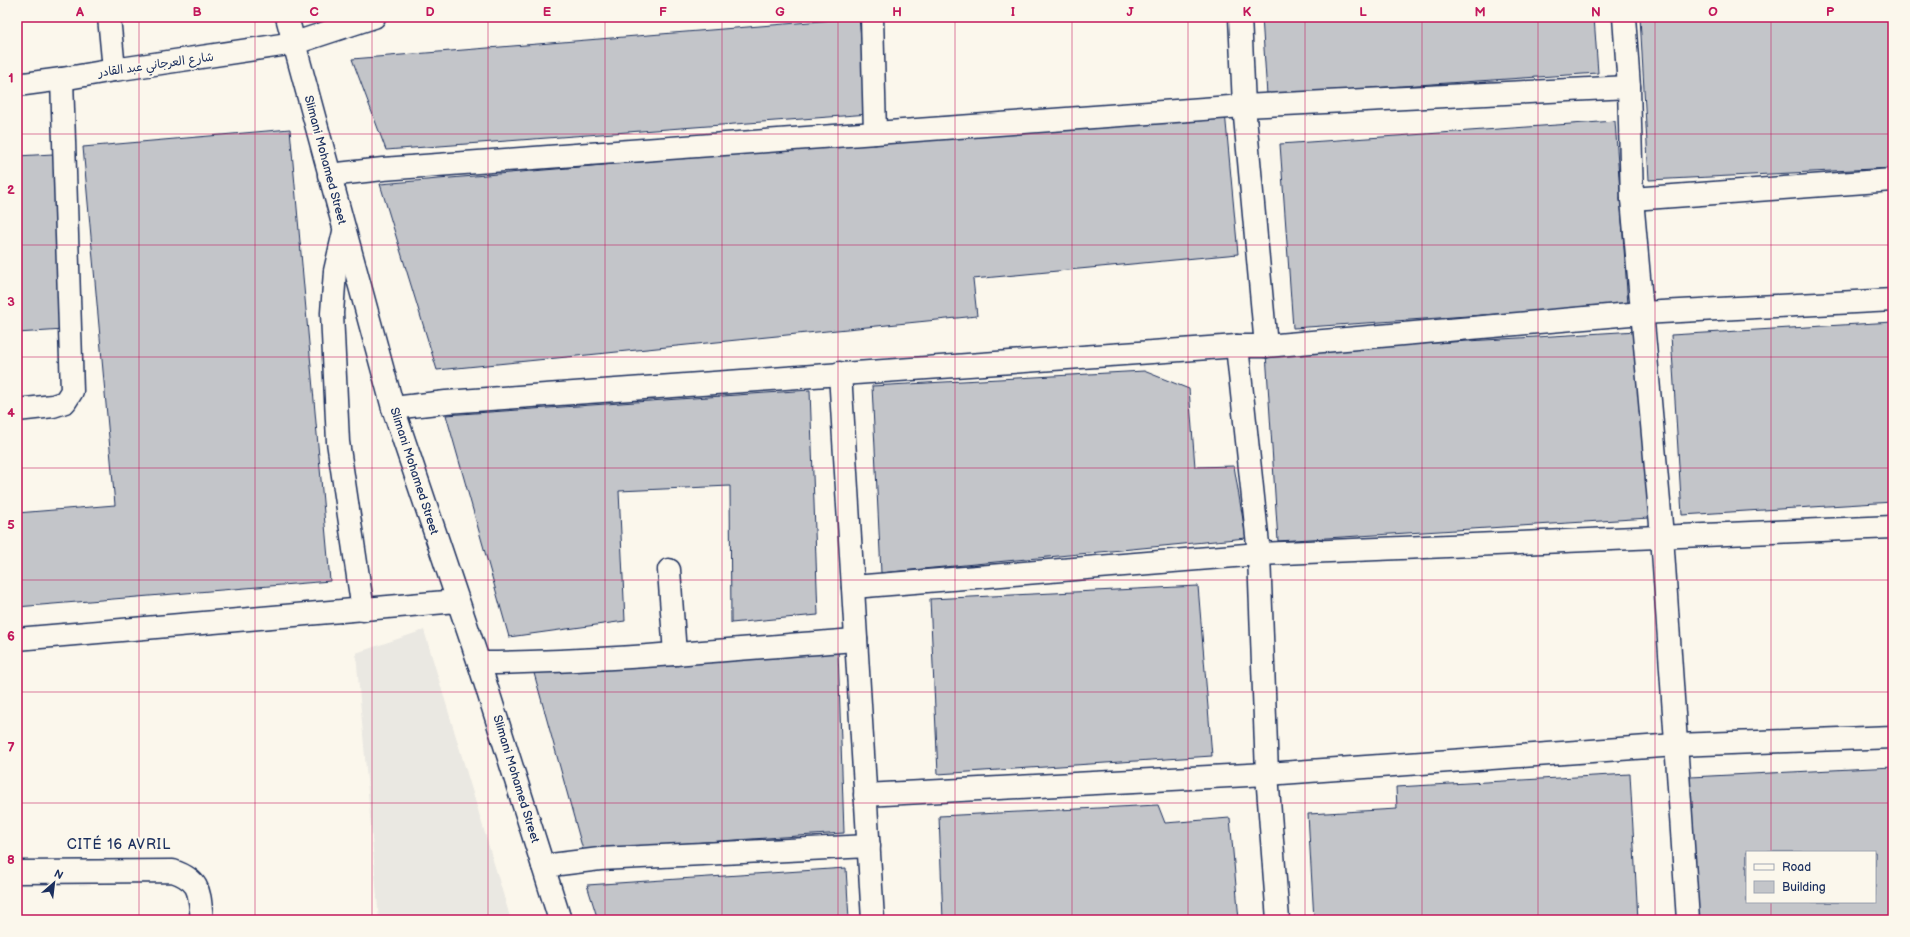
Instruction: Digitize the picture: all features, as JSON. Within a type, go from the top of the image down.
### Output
[{"type":"street","points":[[109,17],[114,70]]},
{"type":"street","name":"Slimani Mohamed Street","points":[[287,17],[344,232],[393,408],[479,663],[560,920]]},
{"type":"street","name":"شارع العرجاني عبد القادر","points":[[17,85],[295,43],[374,17]]},
{"type":"street","points":[[872,17],[875,133]]},
{"type":"street","points":[[1240,17],[1244,106],[1266,346]]},
{"type":"street","points":[[1624,17],[1629,87],[1632,199],[1662,536],[1688,920]]},
{"type":"street","points":[[17,410],[53,406],[65,402],[72,391],[62,79]]},
{"type":"street","points":[[329,175],[383,169],[1244,106],[1629,87]]},
{"type":"street","points":[[1632,199],[1893,180]]},
{"type":"street","points":[[344,232],[335,271],[332,313],[338,442],[363,610]]},
{"type":"street","points":[[393,408],[446,402],[840,373],[1237,346],[1266,346],[1642,312],[1893,300]]},
{"type":"street","points":[[1237,346],[1259,554],[1267,774],[1278,920]]},
{"type":"street","points":[[840,373],[874,920]]},
{"type":"street","points":[[853,587],[1259,554],[1893,527]]},
{"type":"street","points":[[669,570],[675,654]]},
{"type":"street","points":[[17,638],[457,601]]},
{"type":"street","points":[[479,663],[526,663],[675,654],[856,640]]},
{"type":"street","points":[[866,795],[1267,774],[1676,745],[1893,737]]},
{"type":"street","points":[[543,866],[600,859],[869,846]]},
{"type":"street","points":[[17,872],[174,871],[184,875],[194,882],[199,894],[202,920]]},
{"type":"shaded area","points":[[424,630],[511,920],[379,920],[356,653]]},
{"type":"building","points":[[1262,17],[1594,17],[1598,73],[1267,95]]},
{"type":"building","points":[[1640,17],[1893,17],[1893,168],[1649,180]]},
{"type":"building","points":[[859,18],[869,114],[386,150],[352,59]]},
{"type":"building","points":[[1225,112],[1238,254],[973,279],[977,316],[437,370],[380,184]]},
{"type":"building","points":[[1615,121],[1628,305],[1293,328],[1280,144]]},
{"type":"building","points":[[290,129],[330,581],[17,607],[17,513],[115,505],[83,147]]},
{"type":"building","points":[[53,154],[64,330],[17,333],[17,156]]},
{"type":"building","points":[[1893,322],[1893,502],[1682,515],[1671,335]]},
{"type":"building","points":[[1637,331],[1649,518],[1278,541],[1266,353]]},
{"type":"building","points":[[1144,371],[1189,389],[1195,467],[1234,466],[1246,538],[881,573],[872,386]]},
{"type":"building","points":[[810,390],[818,615],[731,623],[730,486],[619,491],[625,621],[509,637],[446,415]]},
{"type":"building","points":[[1198,586],[1212,756],[938,774],[930,599]]},
{"type":"building","points":[[838,650],[844,833],[583,850],[532,666]]},
{"type":"building","points":[[1893,767],[1893,920],[1698,920],[1690,777]]},
{"type":"building","points":[[1630,774],[1638,920],[1314,920],[1308,814],[1397,809],[1396,787]]},
{"type":"building","points":[[1158,805],[1165,823],[1230,818],[1239,920],[943,920],[939,816]]},
{"type":"building","points":[[846,868],[849,920],[598,920],[587,885]]},
{"type":"district","name":"CITÉ 16 AVRIL","points":[[119,844]]}]
